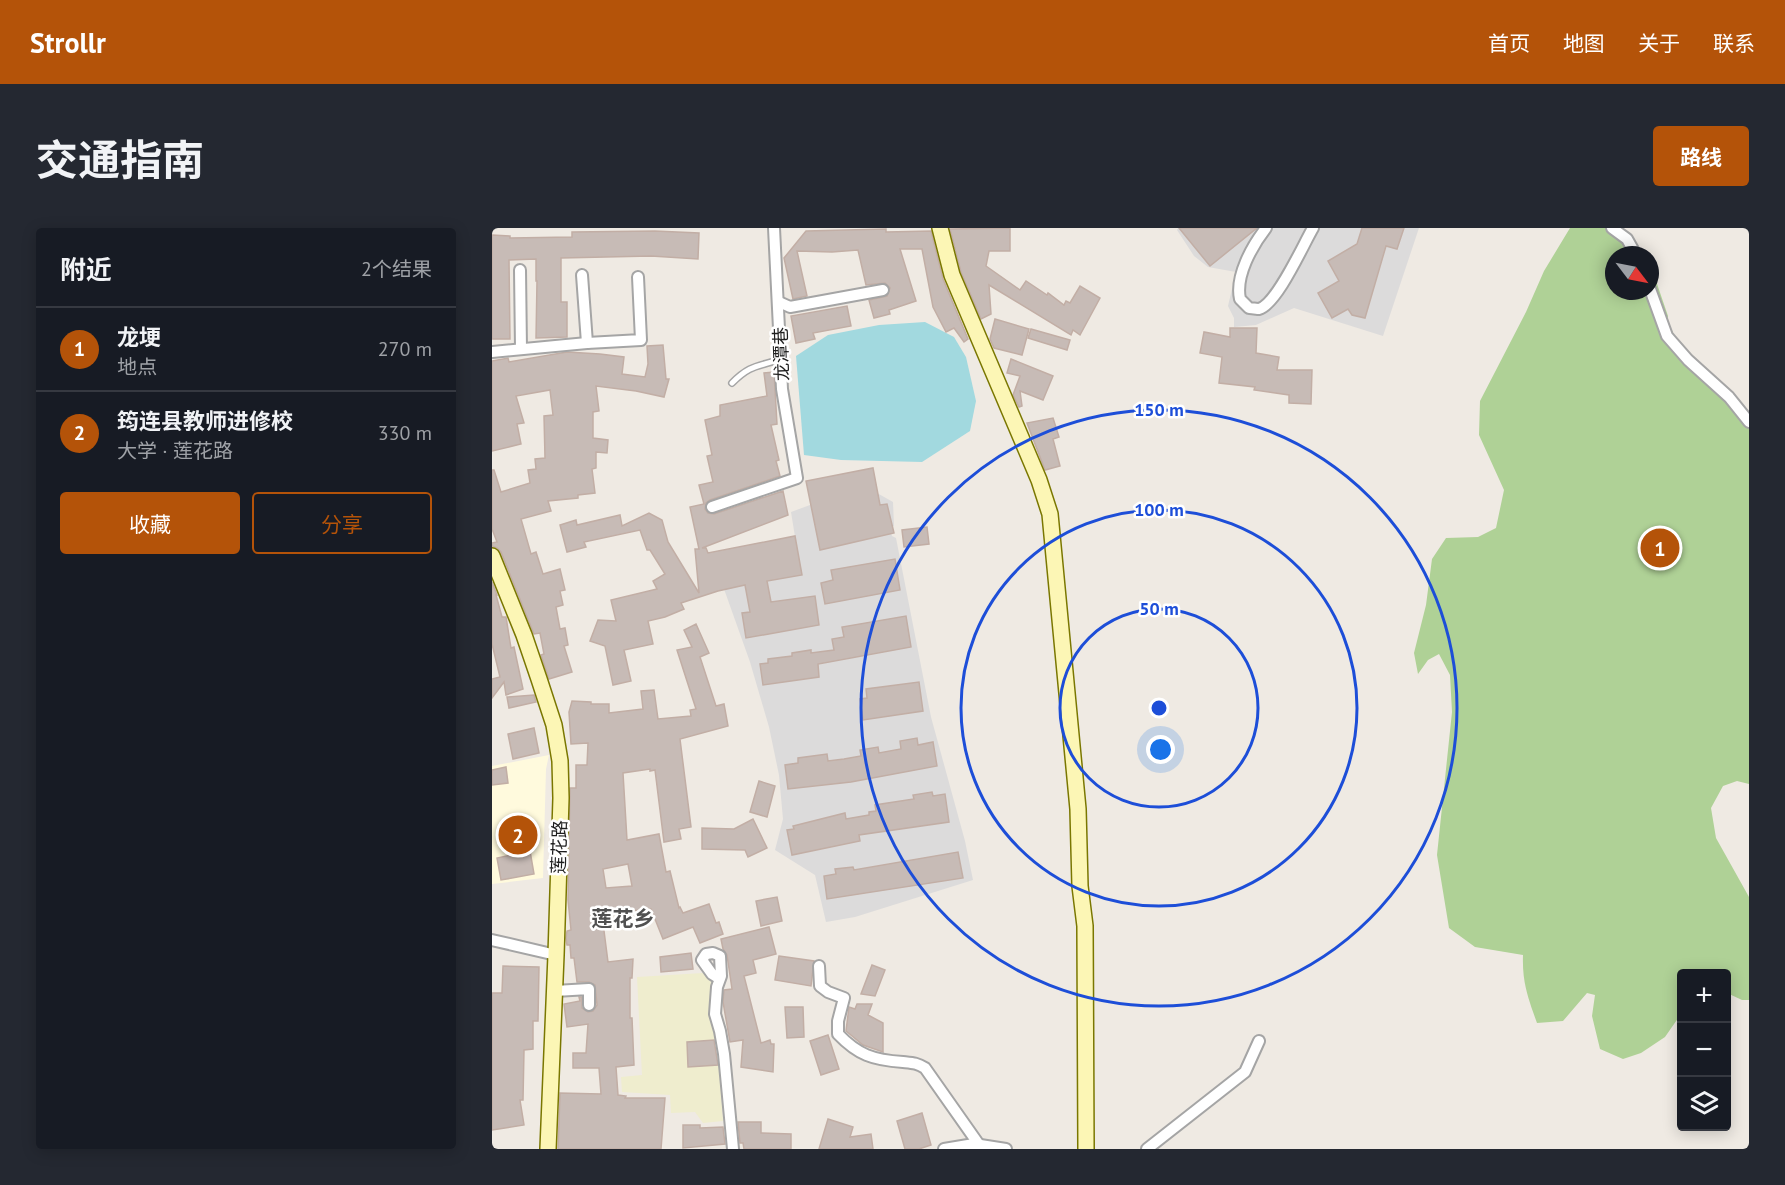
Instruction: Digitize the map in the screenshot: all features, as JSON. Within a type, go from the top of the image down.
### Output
[{"type":"street","name":"龙潭巷","points":[[712,507],[797,478],[782,389],[774,228]]},
{"type":"street","points":[[940,228],[952,275],[1039,480],[1050,514],[1078,809],[1080,886],[1085,926],[1086,1149]]},
{"type":"street","points":[[1266,228],[1247,261],[1240,282],[1240,299],[1249,308],[1258,309],[1270,302],[1313,228]]},
{"type":"street","points":[[1612,228],[1627,239],[1631,246]]},
{"type":"street","points":[[520,270],[522,349]]},
{"type":"street","points":[[582,275],[587,343]]},
{"type":"street","points":[[492,352],[641,340],[638,277]]},
{"type":"street","points":[[779,303],[790,307],[883,290]]},
{"type":"street","points":[[1654,300],[1667,336],[1688,360],[1729,397],[1749,422]]},
{"type":"street","name":"莲花路","points":[[492,556],[524,635],[554,725],[560,761],[561,798],[548,1149]]},
{"type":"street","points":[[492,940],[556,955]]},
{"type":"street","points":[[819,966],[819,986],[844,998],[838,1021],[838,1034],[861,1054],[883,1059],[917,1062],[925,1068],[981,1147]]},
{"type":"street","points":[[720,979],[715,1014],[724,1054],[733,1149]]},
{"type":"street","points":[[555,991],[589,989],[589,1005]]},
{"type":"street","points":[[1147,1149],[1245,1072],[1259,1041]]},
{"type":"street","points":[[944,1149],[974,1144],[981,1147],[1006,1149]]},
{"type":"lane","points":[[732,383],[745,370],[781,359]]},
{"type":"shaded area","points":[[1178,228],[1419,228],[1383,336],[1294,308],[1256,325],[1234,327],[1234,318],[1228,306],[1236,272],[1208,267],[1194,256],[1177,230]]},
{"type":"shaded area","points":[[877,493],[893,502],[894,526],[889,528],[892,536],[896,538],[931,717],[965,841],[973,880],[855,917],[826,922],[815,875],[775,850],[783,819],[779,775],[769,727],[750,662],[724,589],[801,574],[791,512],[810,505]]},
{"type":"shaded area","points":[[549,755],[546,769],[543,878],[492,884],[492,766]]},
{"type":"shaded area","points":[[703,973],[712,983],[717,1040],[687,1042],[688,1067],[719,1065],[723,1121],[703,1123],[695,1112],[671,1113],[670,1095],[622,1092],[621,1077],[642,1075],[637,977]]},
{"type":"green space","points":[[1570,228],[1618,228],[1632,246],[1605,246],[1605,300],[1659,300],[1659,290],[1668,316],[1667,320],[1684,356],[1749,423],[1749,784],[1737,781],[1723,786],[1711,808],[1716,838],[1749,897],[1749,1000],[1742,1000],[1731,995],[1731,969],[1677,969],[1677,1020],[1665,1037],[1641,1053],[1623,1059],[1600,1049],[1592,1016],[1595,995],[1587,993],[1563,1021],[1537,1023],[1526,990],[1523,955],[1475,947],[1449,928],[1437,855],[1452,712],[1450,675],[1439,654],[1428,660],[1418,674],[1414,653],[1426,605],[1432,559],[1446,538],[1478,537],[1496,528],[1504,490],[1479,435],[1480,401],[1526,312],[1544,271]]},
{"type":"water","points":[[925,322],[954,337],[966,357],[976,401],[970,431],[922,462],[841,460],[804,455],[796,356],[828,335],[879,325]]},
{"type":"building","points":[[1010,228],[1010,251],[989,251],[986,266],[1020,290],[1026,281],[1064,305],[1066,301],[1070,303],[1080,286],[1100,298],[1080,335],[1073,330],[1071,335],[989,285],[991,314],[981,319],[961,272],[950,229]]},
{"type":"building","points":[[1179,228],[1257,228],[1210,266]]},
{"type":"building","points":[[1362,228],[1404,228],[1397,249],[1386,246],[1365,318],[1352,315],[1348,309],[1332,318],[1318,293],[1339,281],[1328,261],[1357,244]]},
{"type":"building","points":[[886,229],[886,232],[931,231],[943,279],[968,339],[964,342],[954,328],[946,332],[933,307],[922,249],[900,249],[916,301],[889,310],[890,314],[874,318],[869,300],[887,296],[890,288],[885,283],[866,285],[858,250],[797,251],[807,296],[793,299],[784,258],[806,231]]},
{"type":"building","points":[[572,232],[699,233],[698,259],[651,256],[561,258],[561,302],[567,302],[567,337],[536,338],[536,259],[509,260],[510,339],[492,339],[492,235],[510,236],[510,238],[572,237]]},
{"type":"building","points":[[847,306],[851,326],[813,333],[815,339],[796,343],[791,316]]},
{"type":"building","points":[[995,319],[1029,329],[1022,355],[994,348],[990,339]]},
{"type":"building","points":[[1230,328],[1257,328],[1256,353],[1279,357],[1277,370],[1312,370],[1311,404],[1289,403],[1289,395],[1254,390],[1255,387],[1219,383],[1222,357],[1200,353],[1204,332],[1230,337]]},
{"type":"building","points":[[1031,329],[1070,340],[1067,350],[1028,338]]},
{"type":"building","points":[[663,345],[666,379],[669,379],[664,397],[596,386],[599,411],[593,412],[593,438],[608,440],[607,453],[596,452],[596,468],[592,469],[595,493],[578,495],[578,498],[548,501],[551,511],[521,519],[531,554],[536,552],[543,574],[560,569],[565,590],[560,591],[563,605],[556,607],[560,629],[565,628],[568,645],[564,646],[572,672],[549,679],[541,655],[544,654],[540,633],[534,634],[501,552],[492,546],[492,543],[497,542],[492,529],[492,470],[494,470],[501,492],[530,483],[528,470],[536,469],[535,459],[545,458],[544,416],[553,415],[550,390],[516,396],[524,423],[517,424],[521,444],[492,451],[492,361],[508,358],[509,362],[567,352],[600,354],[624,357],[622,374],[645,377],[648,364],[647,346]]},
{"type":"building","points":[[1011,359],[1053,376],[1043,400],[1020,391],[1022,406],[1019,407],[1013,395],[1020,376],[1007,373]]},
{"type":"building","points":[[774,372],[777,424],[771,425],[780,476],[710,500],[706,503],[705,509],[708,513],[714,514],[783,491],[788,515],[702,548],[706,548],[708,553],[795,536],[802,575],[767,581],[771,602],[815,596],[819,625],[746,638],[742,613],[750,612],[745,585],[718,591],[681,603],[684,609],[648,621],[653,644],[624,650],[631,681],[613,685],[605,646],[590,641],[598,620],[616,621],[611,600],[657,589],[653,581],[665,574],[650,550],[647,550],[640,530],[584,542],[586,547],[567,552],[560,525],[576,520],[577,525],[620,515],[622,526],[649,513],[662,520],[668,542],[699,593],[695,549],[699,549],[690,507],[704,504],[699,485],[713,482],[707,456],[712,455],[705,420],[720,416],[720,405],[767,396],[764,373]]},
{"type":"building","points":[[1053,418],[1059,437],[1053,439],[1060,466],[1045,470],[1027,423]]},
{"type":"building","points":[[873,468],[880,505],[887,504],[894,533],[820,550],[806,481]]},
{"type":"building","points":[[927,527],[929,544],[904,547],[902,530]]},
{"type":"building","points":[[895,559],[900,590],[825,604],[821,583],[833,580],[831,570]]},
{"type":"building","points":[[492,582],[502,617],[506,617],[511,648],[514,647],[523,689],[506,695],[504,682],[492,698],[492,679],[500,677],[492,644]]},
{"type":"building","points":[[906,616],[911,647],[818,664],[819,677],[763,685],[760,664],[768,663],[768,659],[792,656],[792,653],[811,650],[811,653],[834,650],[832,639],[844,637],[842,627]]},
{"type":"building","points":[[696,624],[709,653],[700,657],[716,706],[724,704],[728,726],[680,739],[691,827],[679,829],[681,839],[664,842],[655,770],[623,773],[627,840],[659,834],[666,872],[670,871],[679,908],[683,913],[709,904],[723,934],[700,943],[693,927],[663,939],[651,909],[608,913],[609,922],[603,923],[608,962],[633,959],[632,978],[630,978],[630,1018],[632,1018],[634,1065],[616,1067],[618,1095],[626,1096],[625,1098],[665,1098],[661,1149],[558,1149],[560,1093],[601,1094],[599,1068],[573,1068],[573,1053],[586,1053],[588,1024],[567,1027],[564,1004],[580,1001],[579,997],[582,997],[582,1008],[588,1012],[593,1011],[597,1005],[595,985],[589,982],[577,982],[574,958],[571,958],[570,945],[567,945],[566,938],[567,931],[571,930],[568,900],[570,788],[576,788],[576,765],[587,765],[588,743],[571,744],[569,712],[572,701],[609,704],[609,713],[643,709],[641,691],[654,690],[658,719],[691,716],[690,710],[696,709],[677,650],[692,647],[684,630]],"holes":[[[628,864],[632,886],[606,888],[603,869]]]},
{"type":"building","points":[[919,682],[923,711],[863,720],[860,699],[867,698],[866,689]]},
{"type":"building","points":[[534,695],[536,702],[509,708],[507,697]]},
{"type":"building","points":[[534,728],[539,753],[513,759],[508,734]]},
{"type":"building","points":[[917,738],[918,745],[933,742],[937,766],[851,782],[788,789],[785,765],[798,763],[798,758],[827,754],[828,761],[844,759],[861,756],[860,750],[878,747],[879,753],[901,749],[900,741]]},
{"type":"building","points":[[506,767],[508,783],[492,785],[492,770]]},
{"type":"building","points":[[759,781],[775,786],[767,817],[750,812]]},
{"type":"building","points":[[932,792],[933,796],[945,794],[949,822],[859,835],[860,841],[792,855],[787,830],[794,829],[793,826],[845,813],[846,819],[869,815],[869,812],[876,811],[875,805],[914,799],[913,795]]},
{"type":"building","points":[[753,819],[767,848],[748,857],[745,850],[702,849],[702,828],[734,829]]},
{"type":"building","points":[[530,851],[534,874],[501,880],[497,858]]},
{"type":"building","points":[[958,852],[963,878],[827,899],[824,876],[836,874],[835,869],[853,867],[854,870]]},
{"type":"building","points":[[777,897],[782,921],[761,926],[756,901]]},
{"type":"building","points":[[769,927],[776,954],[753,960],[756,973],[744,976],[761,1043],[770,1040],[771,1044],[774,1044],[773,1072],[741,1067],[743,1040],[730,1042],[723,1002],[724,990],[732,989],[727,955],[721,939]]},
{"type":"building","points":[[691,953],[693,969],[661,972],[660,957]]},
{"type":"building","points":[[779,956],[814,961],[811,986],[775,980]]},
{"type":"building","points":[[872,965],[885,970],[875,996],[861,994]]},
{"type":"building","points":[[503,966],[539,967],[538,1021],[533,1021],[533,1049],[524,1050],[523,1100],[520,1100],[524,1125],[492,1130],[492,993],[502,993]]},
{"type":"building","points":[[857,1004],[872,1004],[868,1015],[883,1023],[883,1052],[863,1045],[846,1031],[849,1007],[855,1009]]},
{"type":"building","points":[[785,1007],[803,1007],[804,1037],[787,1038]]},
{"type":"building","points":[[828,1035],[839,1069],[821,1075],[810,1041]]},
{"type":"building","points":[[714,1040],[718,1065],[688,1067],[687,1042]]},
{"type":"building","points":[[922,1113],[931,1145],[919,1149],[905,1149],[897,1121]]},
{"type":"building","points":[[828,1119],[853,1127],[850,1137],[871,1134],[873,1149],[819,1149]]},
{"type":"building","points":[[738,1122],[761,1122],[761,1133],[791,1134],[791,1149],[744,1149],[743,1143],[740,1143]]},
{"type":"building","points":[[683,1125],[700,1125],[700,1128],[723,1127],[725,1144],[683,1148]]},
{"type":"place","name":"龙埂","points":[[1660,548]]},
{"type":"place","name":"筠连县教师进修校","points":[[518,835]]},
{"type":"district","name":"莲花乡","points":[[623,918]]}]
